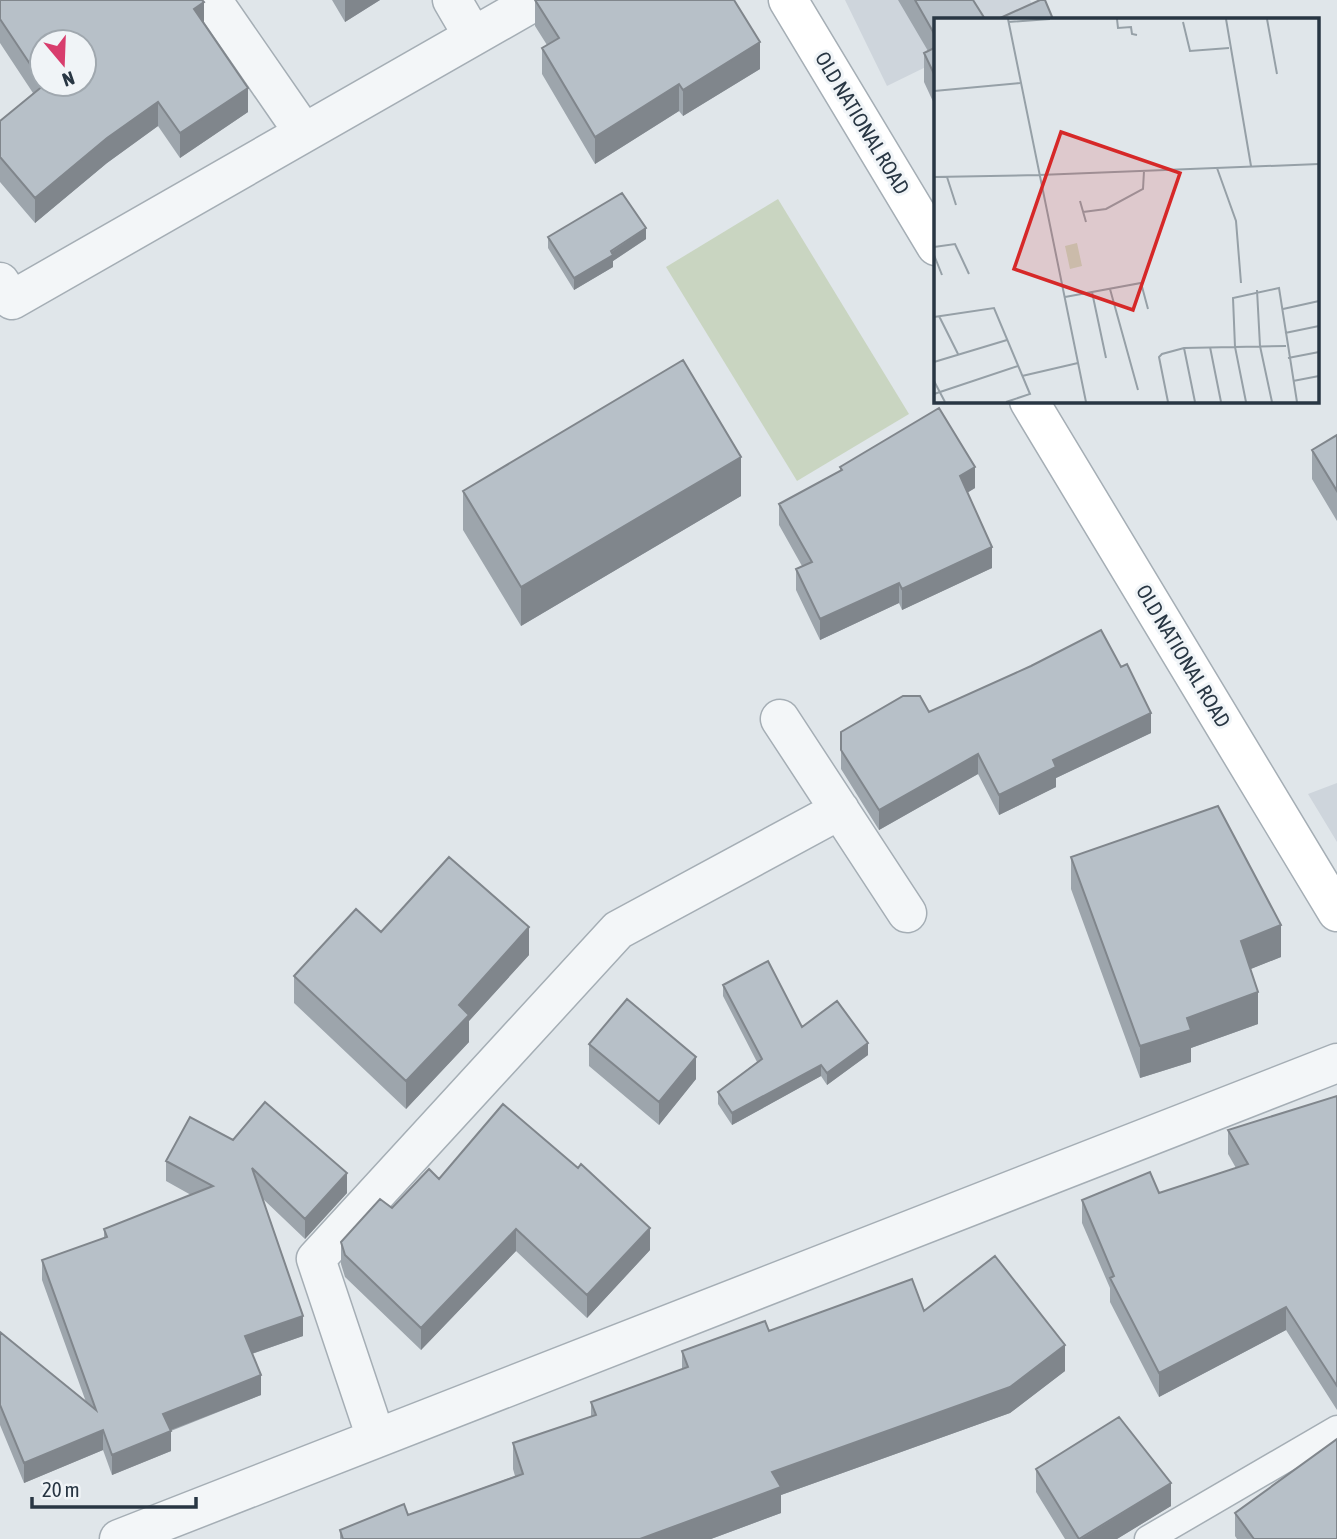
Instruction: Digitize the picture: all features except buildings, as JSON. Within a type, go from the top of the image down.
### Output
[{"type":"main road","name":"OLD NATIONAL ROAD","points":[[788,0],[934,243]]},
{"type":"main road","name":"OLD NATIONAL ROAD","points":[[1030,402],[1337,912]]},
{"type":"street","points":[[212,0],[304,133]]},
{"type":"street","points":[[452,0],[473,36]]},
{"type":"street","points":[[0,282],[12,300],[537,0]]},
{"type":"street","points":[[780,719],[907,913]]},
{"type":"street","points":[[376,1438],[316,1259],[618,930],[840,810]]},
{"type":"street","points":[[119,1539],[1337,1063]]},
{"type":"lane","points":[[1148,1539],[1337,1429]]},
{"type":"shaded area","points":[[845,0],[1030,0],[1037,14],[1027,18],[934,18],[934,63],[887,86]]},
{"type":"shaded area","points":[[1337,783],[1337,842],[1308,794]]},
{"type":"green space","points":[[778,199],[909,414],[797,481],[666,267]]}]
